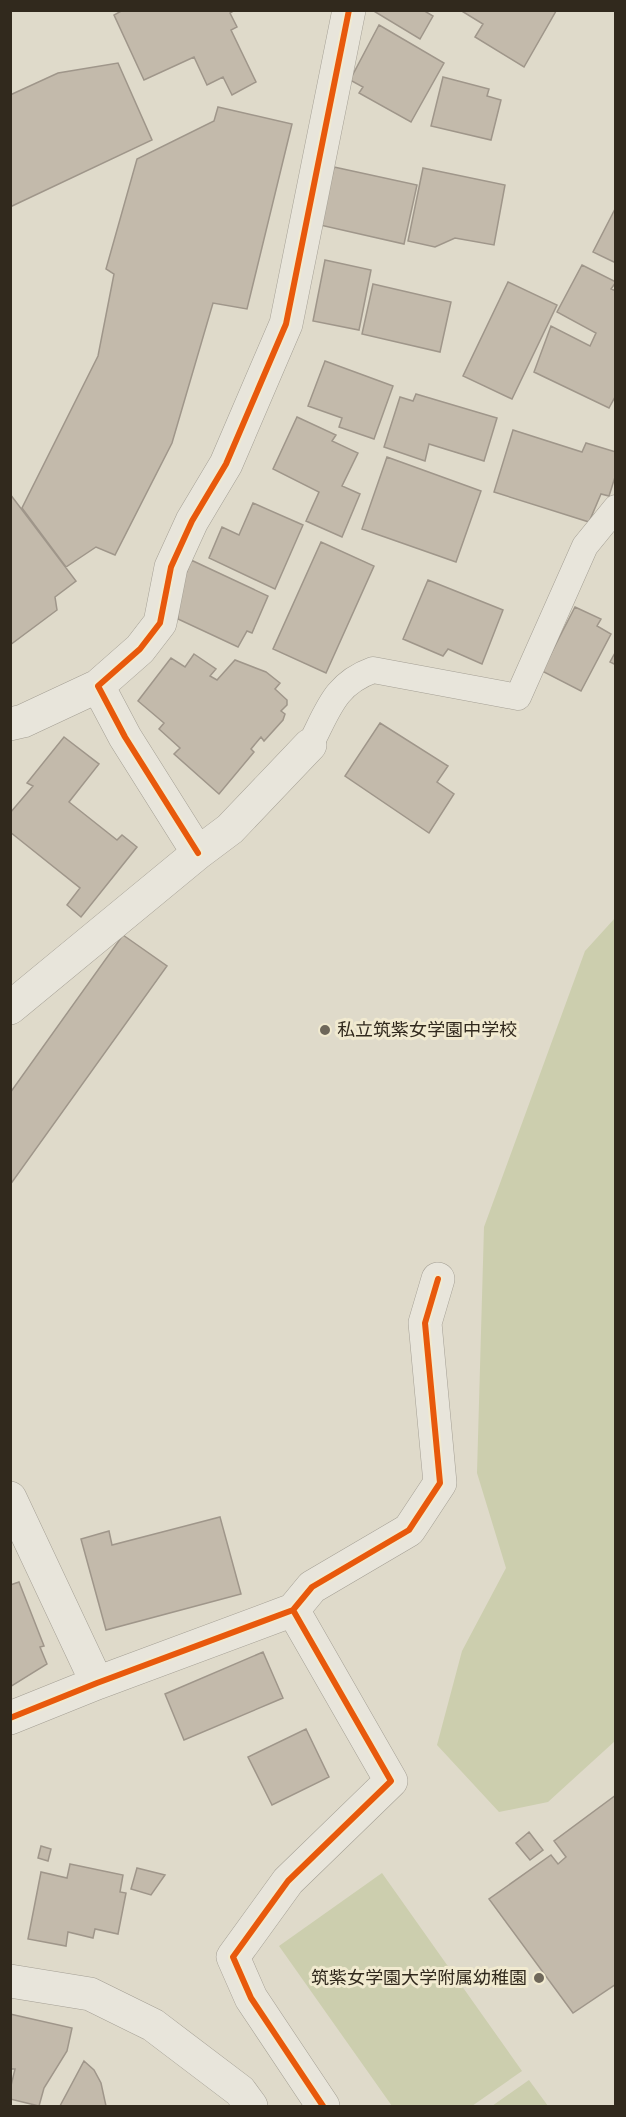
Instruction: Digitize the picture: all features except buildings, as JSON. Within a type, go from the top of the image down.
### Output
[{"type":"street","points":[[10,724],[23,721],[98,686],[140,649],[160,623],[171,567],[192,521],[225,464],[286,324],[349,10]]},
{"type":"street","points":[[98,686],[125,737],[198,853]]},
{"type":"street","points":[[10,1008],[230,829],[310,745]]},
{"type":"street","points":[[10,1718],[293,1610],[312,1587],[408,1530],[440,1483],[425,1323],[438,1279]]},
{"type":"street","points":[[10,1498],[97,1683]]},
{"type":"street","points":[[293,1610],[391,1781],[288,1881],[233,1957],[251,1998],[323,2106]]},
{"type":"street","points":[[10,1981],[90,1994],[153,2025],[240,2091],[251,2106]]},
{"type":"lane","points":[[310,745],[337,693],[357,675],[373,670],[518,697],[585,546],[615,508]]},
{"type":"green space","points":[[615,918],[615,1741],[548,1802],[499,1812],[437,1745],[462,1651],[506,1568],[477,1473],[484,1227],[585,951]]},
{"type":"green space","points":[[382,1873],[522,2071],[472,2106],[392,2106],[279,1946]]},
{"type":"green space","points":[[529,2080],[548,2106],[492,2106]]},
{"type":"cycle path","points":[[198,853],[125,737],[98,686],[140,649],[160,623],[171,567],[192,521],[226,464],[286,324],[349,10]]},
{"type":"cycle path","points":[[10,1718],[293,1610],[312,1587],[409,1530],[440,1483],[425,1323],[438,1279]]},
{"type":"cycle path","points":[[293,1610],[391,1781],[288,1881],[233,1957],[251,1998],[323,2106]]},
{"type":"place","name":"私立筑紫女学園中学校","points":[[325,1030]]},
{"type":"place","name":"筑紫女学園大学附属幼稚園","points":[[539,1978]]}]
